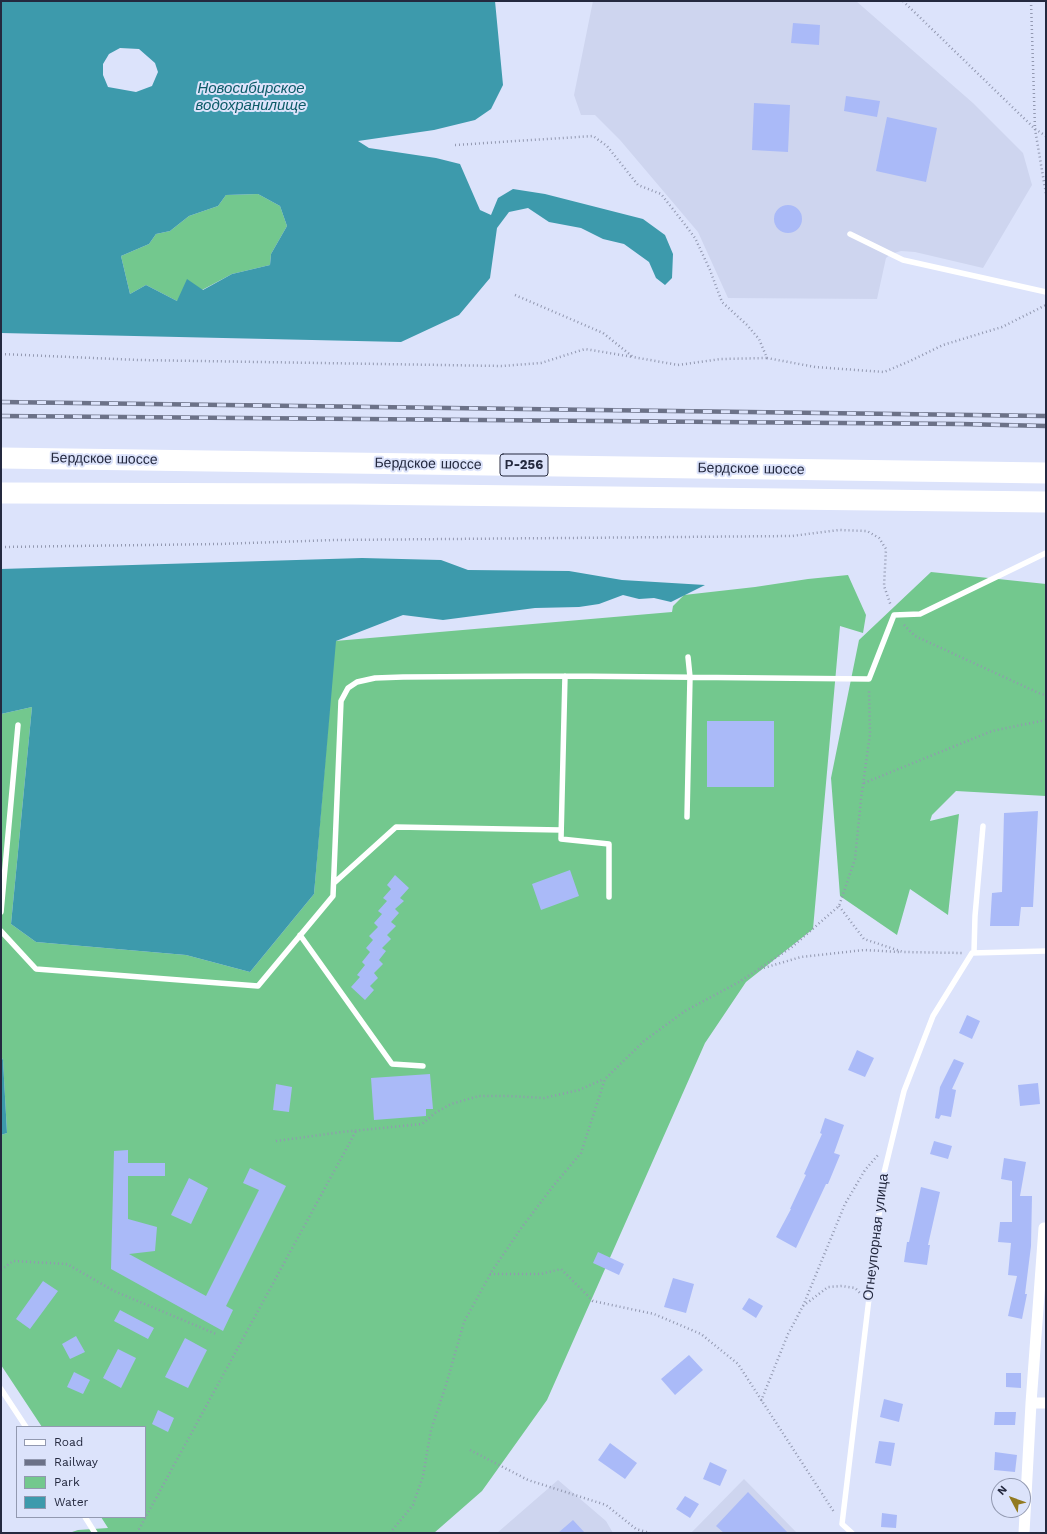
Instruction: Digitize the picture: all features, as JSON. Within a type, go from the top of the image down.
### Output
[{"type":"highway","name":"Бердское шоссе","points":[[1,458],[1046,473]]},
{"type":"highway","name":"Бердское шоссе","points":[[1,493],[344,494],[1046,502]]},
{"type":"street","points":[[1024,1533],[1031,1403],[1044,1228]]},
{"type":"street","points":[[1031,1403],[1046,1403]]},
{"type":"lane","points":[[850,234],[903,260],[1046,292]]},
{"type":"lane","points":[[1,931],[36,968],[258,986],[334,896],[341,701],[348,688],[357,682],[375,678],[403,677],[565,676],[869,679],[894,615],[920,614],[1046,553]]},
{"type":"lane","points":[[687,817],[690,677],[688,657]]},
{"type":"lane","points":[[565,676],[561,839],[609,844],[609,897]]},
{"type":"lane","points":[[1,912],[18,725]]},
{"type":"lane","points":[[983,826],[973,953],[1046,951]]},
{"type":"lane","points":[[334,883],[396,827],[561,830]]},
{"type":"lane","points":[[300,935],[392,1064],[423,1066]]},
{"type":"lane","name":"Огнеупорная улица","points":[[842,1524],[884,1173],[892,1137],[904,1091],[932,1016],[973,953]]},
{"type":"lane","points":[[1,1389],[25,1426]]},
{"type":"lane","points":[[86,1518],[95,1533]]},
{"type":"lane","points":[[842,1524],[852,1533]]},
{"type":"path","points":[[903,1],[1035,129],[1046,136]]},
{"type":"path","points":[[1031,1],[1035,129],[1046,194]]},
{"type":"path","points":[[455,144],[593,136],[607,146],[638,185],[661,194],[684,222],[695,238],[707,263],[722,302],[747,325],[759,339],[767,358]]},
{"type":"path","points":[[515,295],[603,332],[633,357]]},
{"type":"path","points":[[1,354],[139,360],[502,366],[540,363],[585,349],[678,365],[721,359],[767,358],[815,367],[884,372],[943,345],[1002,327],[1046,305]]},
{"type":"path","points":[[1,547],[219,544],[335,540],[792,536],[839,530],[867,531],[879,538],[886,549],[884,586],[894,615],[915,636],[1040,694],[1046,695]]},
{"type":"path","points":[[276,1141],[356,1130],[422,1124],[435,1113],[450,1104],[479,1096],[544,1098],[579,1090],[605,1079],[644,1041],[685,1011],[739,982],[792,947],[839,906],[855,859],[870,734],[869,679]]},
{"type":"path","points":[[863,783],[992,731],[1046,720]]},
{"type":"path","points":[[839,906],[864,939],[903,952]]},
{"type":"path","points":[[758,969],[801,957],[864,950],[973,953]]},
{"type":"path","points":[[390,1533],[413,1505],[423,1476],[431,1430],[464,1322],[490,1274],[522,1227],[581,1153],[605,1079]]},
{"type":"path","points":[[146,1516],[356,1130]]},
{"type":"path","points":[[761,1401],[788,1334],[803,1306],[845,1204],[865,1170],[892,1137]]},
{"type":"path","points":[[1,1270],[12,1261],[67,1264],[114,1291],[216,1334]]},
{"type":"path","points":[[490,1274],[541,1274],[561,1269],[593,1301],[654,1314],[701,1334],[738,1364],[842,1524]]},
{"type":"path","points":[[803,1306],[828,1287],[835,1286],[854,1288],[868,1299]]},
{"type":"path","points":[[470,1450],[528,1480],[606,1505],[636,1529],[650,1533]]},
{"type":"path","points":[[137,1533],[145,1518]]},
{"type":"shaded area","points":[[593,1],[856,1],[973,103],[1023,153],[1032,185],[983,268],[915,252],[901,251],[891,254],[886,258],[877,299],[728,298],[698,232],[620,140],[595,115],[581,115],[574,95]]},
{"type":"shaded area","points":[[744,1479],[797,1533],[691,1533]]},
{"type":"shaded area","points":[[558,1480],[606,1521],[613,1533],[497,1533]]},
{"type":"green space","points":[[258,194],[280,206],[287,226],[271,254],[270,265],[232,274],[177,301],[146,285],[130,294],[121,256],[149,244],[156,234],[170,231],[189,216],[218,206],[226,195]]},
{"type":"green space","points":[[931,572],[1046,584],[1046,796],[956,791],[932,815],[930,821],[959,814],[948,915],[910,889],[897,935],[840,896],[831,778],[859,640]]},
{"type":"green space","points":[[848,575],[866,615],[863,633],[840,626],[813,929],[746,982],[705,1043],[547,1400],[482,1491],[434,1533],[69,1533],[78,1530],[108,1528],[102,1518],[146,1518],[146,1426],[41,1426],[1,1365],[1,1135],[7,1133],[3,1060],[1,1056],[1,714],[32,707],[11,924],[36,942],[186,955],[250,972],[314,894],[335,641],[672,612],[673,606],[684,595]]},
{"type":"water","name":"Новосибирское водохранилище","points":[[1,1],[495,1],[503,85],[491,109],[475,120],[434,130],[358,141],[369,148],[436,158],[460,164],[480,210],[491,215],[498,198],[513,189],[545,194],[643,219],[665,235],[673,254],[672,278],[665,285],[656,278],[649,262],[624,244],[603,239],[581,228],[549,222],[528,208],[509,212],[497,228],[490,278],[459,315],[401,342],[1,333]],"holes":[[[120,48],[139,49],[155,63],[158,72],[152,86],[136,92],[108,87],[103,75],[103,64],[109,54]],[[258,194],[280,206],[287,226],[271,254],[270,265],[232,274],[203,290],[187,279],[177,301],[146,285],[130,294],[121,256],[149,244],[156,234],[170,231],[189,216],[218,206],[226,195]]]},
{"type":"water","points":[[362,558],[441,560],[468,570],[569,571],[622,580],[705,585],[671,602],[654,598],[639,599],[623,595],[599,604],[579,607],[535,608],[443,620],[403,615],[336,641],[314,894],[250,972],[186,955],[36,942],[11,924],[32,707],[1,714],[1,569]]},
{"type":"water","points":[[1,1056],[3,1060],[7,1133],[1,1135]]},
{"type":"building","points":[[793,23],[820,25],[819,45],[791,43]]},
{"type":"building","points":[[846,96],[880,101],[877,117],[844,111]]},
{"type":"building","points":[[754,103],[790,105],[788,152],[752,150]]},
{"type":"building","points":[[887,117],[937,128],[926,182],[876,171]]},
{"type":"building","points":[[788,205],[798,209],[802,219],[798,229],[788,233],[778,229],[774,219],[778,209]]},
{"type":"building","points":[[707,721],[774,721],[774,787],[707,787]]},
{"type":"building","points":[[1038,811],[1033,907],[1021,907],[1019,926],[990,926],[992,893],[1002,892],[1004,813]]},
{"type":"building","points":[[570,870],[579,896],[541,910],[532,884]]},
{"type":"building","points":[[395,875],[409,888],[400,898],[404,901],[395,909],[399,913],[391,922],[396,926],[387,935],[391,939],[382,948],[386,951],[379,960],[383,964],[374,973],[378,978],[370,986],[374,990],[365,1000],[351,987],[360,977],[357,975],[365,965],[362,962],[370,952],[366,948],[373,940],[369,936],[378,927],[374,923],[382,914],[378,911],[387,901],[383,898],[391,889],[387,885]]},
{"type":"building","points":[[967,1015],[980,1021],[972,1039],[959,1033]]},
{"type":"building","points":[[857,1050],[874,1058],[865,1077],[848,1070]]},
{"type":"building","points":[[954,1059],[964,1063],[952,1089],[956,1090],[951,1117],[941,1115],[939,1119],[935,1118],[940,1087]]},
{"type":"building","points":[[430,1074],[433,1109],[426,1109],[426,1116],[374,1120],[371,1078]]},
{"type":"building","points":[[1038,1083],[1040,1104],[1020,1106],[1018,1085]]},
{"type":"building","points":[[276,1084],[292,1087],[289,1112],[273,1110]]},
{"type":"building","points":[[825,1118],[844,1125],[834,1153],[840,1155],[828,1184],[826,1184],[796,1248],[776,1237],[791,1209],[806,1175],[804,1174],[822,1134],[820,1133]]},
{"type":"building","points":[[934,1141],[952,1146],[948,1159],[930,1154]]},
{"type":"building","points":[[128,1150],[128,1163],[165,1163],[165,1176],[128,1176],[128,1219],[157,1227],[155,1251],[129,1254],[206,1296],[259,1190],[243,1183],[250,1168],[286,1186],[226,1306],[233,1310],[223,1331],[111,1269],[114,1151]]},
{"type":"building","points":[[1004,1158],[1026,1162],[1020,1196],[1032,1196],[1031,1246],[1025,1294],[1027,1294],[1022,1319],[1008,1316],[1017,1276],[1008,1275],[1011,1243],[998,1242],[1000,1222],[1012,1222],[1012,1181],[1001,1179]]},
{"type":"building","points":[[189,1178],[208,1188],[191,1224],[171,1215]]},
{"type":"building","points":[[921,1187],[940,1192],[928,1245],[930,1245],[927,1265],[904,1262],[907,1242],[909,1242]]},
{"type":"building","points":[[598,1252],[624,1264],[619,1275],[593,1263]]},
{"type":"building","points":[[673,1278],[694,1284],[686,1313],[664,1307]]},
{"type":"building","points":[[43,1281],[58,1291],[30,1329],[16,1319]]},
{"type":"building","points":[[749,1298],[763,1306],[756,1318],[742,1309]]},
{"type":"building","points":[[120,1310],[154,1328],[148,1339],[114,1321]]},
{"type":"building","points":[[76,1336],[85,1352],[70,1359],[62,1344]]},
{"type":"building","points":[[185,1338],[207,1350],[188,1388],[165,1377]]},
{"type":"building","points":[[118,1349],[136,1358],[121,1388],[103,1378]]},
{"type":"building","points":[[689,1355],[703,1370],[675,1395],[661,1379]]},
{"type":"building","points":[[74,1372],[90,1380],[83,1394],[67,1387]]},
{"type":"building","points":[[1006,1373],[1021,1373],[1021,1388],[1006,1387]]},
{"type":"building","points":[[884,1399],[903,1404],[899,1422],[880,1417]]},
{"type":"building","points":[[158,1410],[174,1418],[168,1432],[152,1424]]},
{"type":"building","points":[[995,1412],[1016,1412],[1015,1425],[994,1425]]},
{"type":"building","points":[[879,1441],[895,1443],[891,1466],[875,1463]]},
{"type":"building","points":[[610,1443],[637,1463],[625,1479],[598,1460]]},
{"type":"building","points":[[995,1452],[1017,1455],[1015,1472],[994,1470]]},
{"type":"building","points":[[710,1462],[727,1470],[720,1486],[703,1479]]},
{"type":"building","points":[[748,1492],[788,1533],[724,1533],[716,1526]]},
{"type":"building","points":[[685,1496],[699,1504],[690,1518],[676,1509]]},
{"type":"building","points":[[882,1513],[897,1515],[896,1528],[881,1527]]},
{"type":"building","points":[[573,1520],[585,1533],[558,1533]]},
{"type":"railway","points":[[1,402],[1046,416]]},
{"type":"railway","points":[[1,416],[1046,426]]}]
